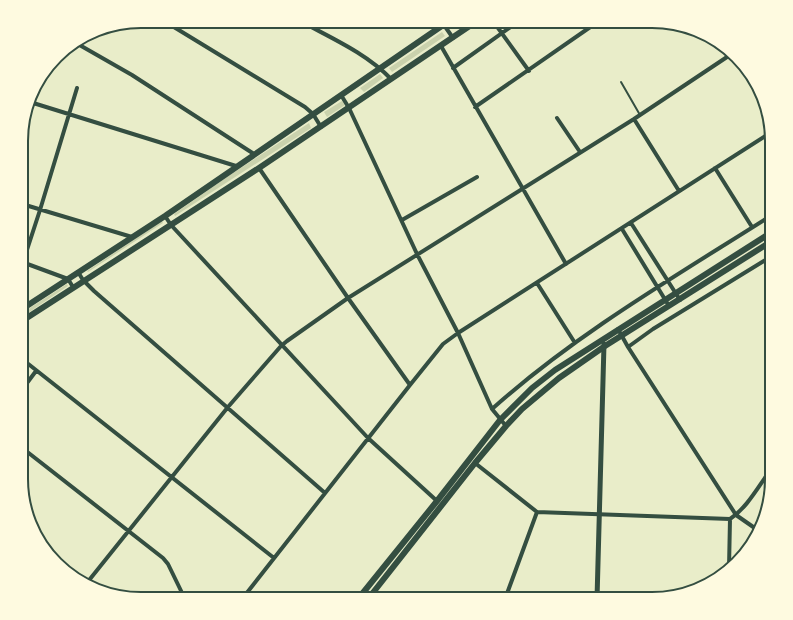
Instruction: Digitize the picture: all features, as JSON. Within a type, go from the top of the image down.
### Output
[{"type":"main road","points":[[28,305],[165,216],[381,68],[436,28]]},
{"type":"main road","points":[[28,316],[259,168],[468,28]]},
{"type":"main road","points":[[364,592],[500,420],[532,388],[555,370],[765,236]]},
{"type":"main road","points":[[374,592],[506,426],[559,378],[605,346],[680,300],[765,245]]},
{"type":"street","points":[[175,28],[305,107],[313,114],[321,127]]},
{"type":"street","points":[[313,28],[355,51],[381,68],[392,79]]},
{"type":"street","points":[[447,28],[453,38]]},
{"type":"street","points":[[498,28],[529,71]]},
{"type":"street","points":[[453,68],[508,28]]},
{"type":"street","points":[[475,107],[589,28]]},
{"type":"street","points":[[80,46],[132,76],[254,154]]},
{"type":"street","points":[[441,46],[566,264]]},
{"type":"street","points":[[90,579],[228,407],[281,346],[348,298],[634,119],[728,57]]},
{"type":"street","points":[[28,245],[77,88]]},
{"type":"street","points":[[341,95],[349,108],[418,254],[458,333],[492,409],[506,426]]},
{"type":"street","points":[[35,103],[236,166]]},
{"type":"street","points":[[557,118],[580,152]]},
{"type":"street","points":[[634,119],[679,192]]},
{"type":"street","points":[[247,592],[443,344],[765,136]]},
{"type":"street","points":[[259,168],[410,385]]},
{"type":"street","points":[[715,168],[752,227]]},
{"type":"street","points":[[402,220],[477,177]]},
{"type":"street","points":[[28,206],[132,237]]},
{"type":"street","points":[[165,216],[170,225],[368,438],[437,501]]},
{"type":"street","points":[[492,409],[519,384],[575,343],[667,281],[765,219]]},
{"type":"street","points":[[632,223],[680,300]]},
{"type":"street","points":[[622,229],[670,306]]},
{"type":"street","points":[[628,347],[653,329],[765,260]]},
{"type":"street","points":[[28,264],[68,279],[73,287]]},
{"type":"street","points":[[78,272],[83,280],[94,291],[326,493]]},
{"type":"street","points":[[537,283],[575,343]]},
{"type":"street","points":[[618,330],[621,337],[736,515],[754,527]]},
{"type":"street","points":[[597,592],[605,346],[602,340]]},
{"type":"street","points":[[28,364],[274,558]]},
{"type":"street","points":[[28,382],[36,371]]},
{"type":"street","points":[[28,452],[163,558],[168,564],[182,592]]},
{"type":"street","points":[[475,463],[537,512],[730,519],[736,515],[748,502],[765,478]]},
{"type":"street","points":[[508,592],[537,512]]},
{"type":"street","points":[[729,562],[730,519]]},
{"type":"lane","points":[[621,82],[640,115]]},
{"type":"green space","points":[[442,32],[445,36],[392,72],[389,68]]},
{"type":"green space","points":[[380,74],[383,78],[364,92],[360,88]]},
{"type":"green space","points":[[342,101],[345,105],[327,117],[324,112]]},
{"type":"green space","points":[[309,123],[311,128],[175,216],[174,214],[224,179]]},
{"type":"green space","points":[[162,221],[163,223],[88,272],[87,271]]},
{"type":"green space","points":[[67,284],[68,286],[28,313],[28,309]]}]
